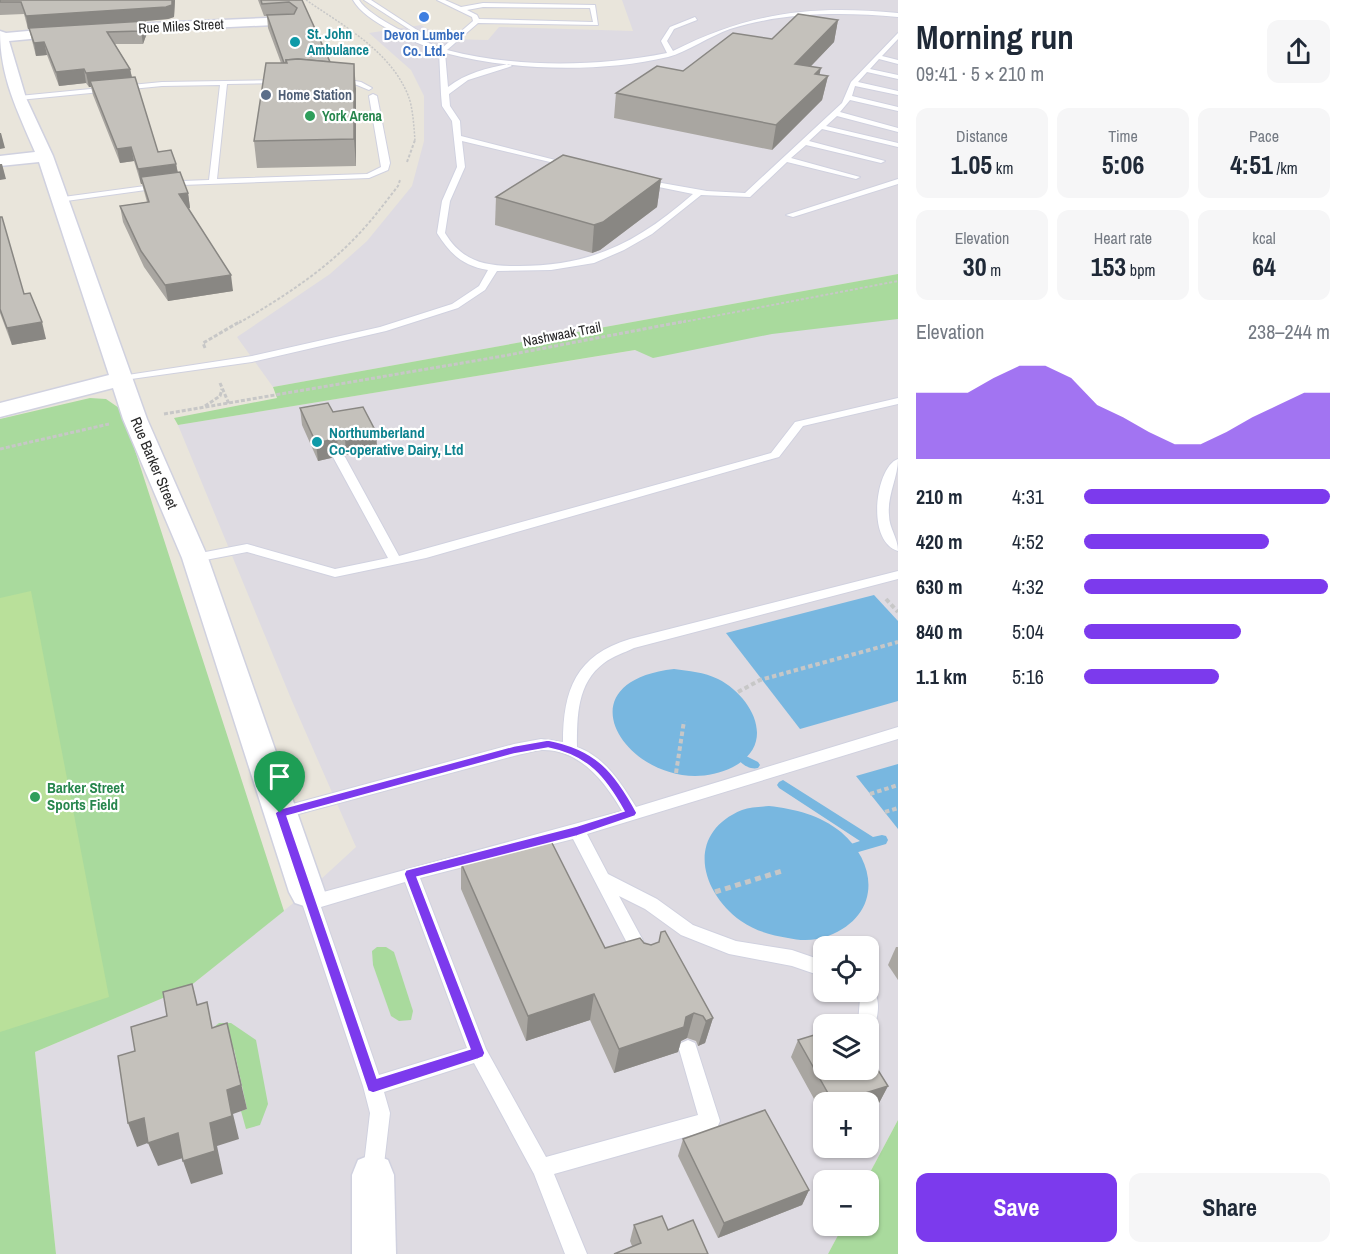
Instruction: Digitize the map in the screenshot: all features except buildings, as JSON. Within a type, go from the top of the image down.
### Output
[{"type":"street","name":"Rue Miles Street","points":[[0,37],[83,30],[290,21]]},
{"type":"street","name":"Rue Barker Street","points":[[0,37],[11,98],[45,156],[135,419],[195,558],[308,897]]},
{"type":"street","points":[[0,161],[45,156]]},
{"type":"street","points":[[0,410],[121,379]]},
{"type":"street","points":[[373,1175],[374,1254]]},
{"type":"lane","points":[[356,0],[373,16],[411,38],[442,51],[498,61],[554,63],[624,62],[671,54],[699,39],[736,26],[778,18],[823,12],[898,15]]},
{"type":"lane","points":[[367,0],[424,35],[442,51],[444,94],[446,106],[456,121],[461,167],[446,201],[441,233],[451,248],[466,261],[494,268],[528,270],[590,261],[641,237],[677,213],[699,193]]},
{"type":"lane","points":[[440,0],[475,16],[476,21]]},
{"type":"lane","points":[[442,51],[476,21],[596,24],[593,6],[483,5],[462,9]]},
{"type":"lane","points":[[671,54],[664,41],[672,28],[694,19]]},
{"type":"lane","points":[[632,179],[699,193],[726,196],[747,195],[845,104],[853,83],[898,35]]},
{"type":"lane","points":[[888,45],[898,47]]},
{"type":"lane","points":[[877,57],[898,62]]},
{"type":"lane","points":[[444,94],[455,82],[478,72],[509,66],[554,63]]},
{"type":"lane","points":[[866,69],[898,77]]},
{"type":"lane","points":[[59,200],[182,183],[358,178],[385,168],[386,163],[371,92],[352,82],[326,80]]},
{"type":"lane","points":[[11,98],[149,85],[284,81]]},
{"type":"lane","points":[[213,182],[224,82]]},
{"type":"lane","points":[[853,83],[898,93]]},
{"type":"lane","points":[[848,97],[898,109]]},
{"type":"lane","points":[[835,113],[898,130]]},
{"type":"lane","points":[[821,127],[898,145]]},
{"type":"lane","points":[[459,138],[586,168]]},
{"type":"lane","points":[[804,142],[881,161]]},
{"type":"lane","points":[[785,159],[856,177]]},
{"type":"lane","points":[[790,215],[898,181]]},
{"type":"lane","points":[[121,379],[252,358],[383,329],[455,306],[482,288],[494,268]]},
{"type":"lane","points":[[195,558],[247,548],[335,573],[395,560],[775,455],[799,424],[898,401]]},
{"type":"lane","points":[[339,457],[395,560]]},
{"type":"lane","points":[[898,462],[882,499],[881,516],[886,530],[898,547]]},
{"type":"lane","points":[[570,748],[570,713],[577,683],[599,659],[630,644],[898,575]]},
{"type":"lane","points":[[373,1175],[380,1113],[373,1086],[308,897],[410,874],[577,831],[898,734]]},
{"type":"lane","points":[[280,813],[514,750],[548,744],[570,748],[591,761],[612,780],[631,813]]},
{"type":"lane","points":[[577,831],[645,961]]},
{"type":"lane","points":[[410,874],[478,1053],[541,1168],[576,1254]]},
{"type":"lane","points":[[603,879],[651,904],[687,930],[735,949],[792,958],[813,965]]},
{"type":"lane","points":[[541,1168],[710,1121],[688,1049]]},
{"type":"lane","points":[[373,1086],[478,1053]]},
{"type":"path","name":"Nashwaak Trail","points":[[0,449],[135,419],[492,358],[898,280]]},
{"type":"path","points":[[202,408],[220,396],[223,388]]},
{"type":"path","points":[[738,692],[760,680],[898,642]]},
{"type":"path","points":[[676,773],[684,721]]},
{"type":"path","points":[[870,794],[898,785]]},
{"type":"path","points":[[885,812],[898,808]]},
{"type":"path","points":[[715,892],[782,871]]},
{"type":"shaded area","points":[[622,0],[898,0],[898,274],[273,387],[237,337],[330,274],[367,241],[412,186],[424,141],[424,96],[411,70],[369,33],[421,25],[445,39],[488,40],[499,27],[633,31]]},
{"type":"shaded area","points":[[898,304],[898,1120],[879,1156],[879,1092],[813,1092],[813,1158],[878,1158],[871,1170],[813,1170],[813,1236],[838,1236],[828,1254],[56,1254],[35,1052],[189,987],[307,892],[356,847],[292,701],[178,425],[837,317]]},
{"type":"green space","points":[[898,274],[898,319],[772,334],[653,358],[635,350],[178,425],[174,418],[277,398],[273,387]]},
{"type":"green space","points":[[90,398],[106,399],[122,410],[284,911],[189,987],[35,1052],[56,1254],[0,1254],[0,419]]},
{"type":"green space","name":"Barker Street Sports Field","points":[[31,591],[109,997],[0,1032],[0,598]]},
{"type":"green space","points":[[377,947],[386,947],[394,952],[413,1011],[411,1020],[399,1021],[391,1016],[373,965],[372,951]]},
{"type":"green space","points":[[219,1023],[231,1023],[256,1040],[268,1104],[260,1125],[246,1129],[241,1111],[247,1109],[234,1049],[219,1053],[214,1027]]},
{"type":"green space","points":[[898,1120],[898,1254],[828,1254],[838,1236],[879,1236],[879,1170],[871,1170]]},
{"type":"water","points":[[874,595],[898,621],[898,701],[800,729],[726,633]]},
{"type":"water","points":[[674,669],[702,673],[718,679],[730,687],[750,708],[757,734],[754,746],[747,757],[733,767],[700,776],[669,772],[642,759],[623,740],[613,718],[617,697],[636,679]]},
{"type":"water","points":[[898,764],[898,829],[856,776]]},
{"type":"water","points":[[769,806],[816,817],[833,826],[854,845],[863,860],[868,890],[865,904],[857,917],[828,936],[813,936],[813,940],[798,940],[769,934],[752,927],[727,909],[708,879],[705,863],[706,847],[712,833],[724,820],[742,810]]},
{"type":"waterway","points":[[744,759],[754,765]]},
{"type":"waterway","points":[[783,785],[872,843]]},
{"type":"waterway","points":[[872,843],[882,840]]},
{"type":"waterway","points":[[855,848],[872,843]]},
{"type":"place","name":"Devon Lumber Co. Ltd.","points":[[424,17]]},
{"type":"place","name":"St. John Ambulance","points":[[295,42]]},
{"type":"place","name":"Home Station","points":[[266,95]]},
{"type":"place","name":"York Arena","points":[[310,116]]},
{"type":"place","name":"Northumberland Co-operative Dairy, Ltd","points":[[317,442]]},
{"type":"place","name":"Barker Street Sports Field","points":[[35,797]]},
{"type":"route","points":[[548,744],[570,748],[591,761],[612,780],[631,813],[577,831],[410,874],[478,1053],[373,1086],[280,813],[514,750],[548,744]]}]
